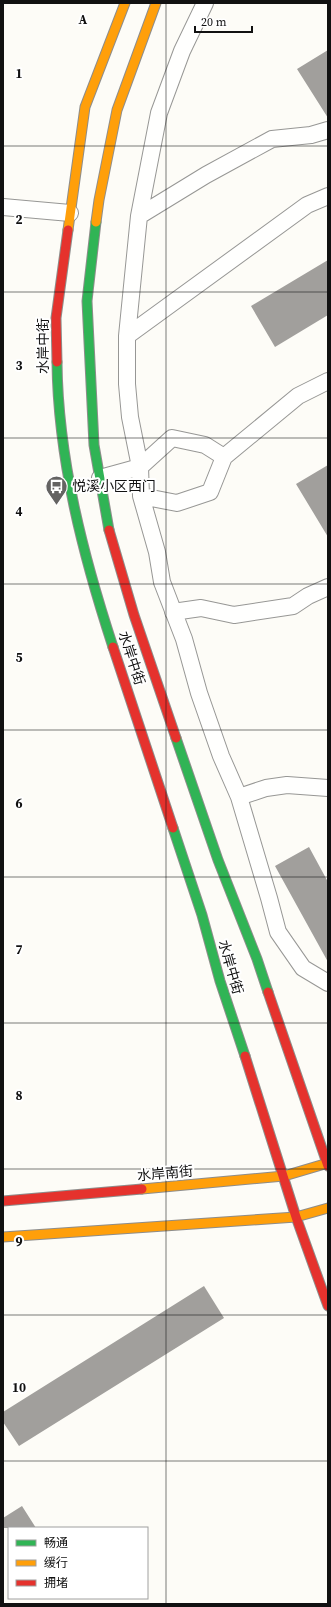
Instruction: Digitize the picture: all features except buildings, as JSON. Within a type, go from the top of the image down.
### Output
[{"type":"street","name":"水岸中街","points":[[125,3],[86,107],[56,318],[57,378],[60,422],[73,503],[99,603],[200,908],[220,981],[265,1116],[296,1217],[328,1306]]},
{"type":"street","name":"水岸中街","points":[[156,3],[117,110],[100,200],[87,301],[94,445],[108,526],[134,615],[218,860],[257,959],[328,1164]]},
{"type":"street","points":[[205,3],[182,51],[159,113],[139,216],[127,336],[130,417],[140,467],[141,496],[157,552],[162,582],[184,639],[199,693],[221,756],[238,798],[278,932],[303,968],[328,984]]},
{"type":"street","points":[[139,216],[206,175],[272,139],[311,135],[328,130]]},
{"type":"street","points":[[127,336],[307,205],[328,196]]},
{"type":"street","points":[[3,207],[70,213]]},
{"type":"street","points":[[141,496],[177,503],[210,492],[224,457],[298,396],[328,381]]},
{"type":"street","points":[[100,478],[140,467],[172,438],[205,445],[224,457]]},
{"type":"street","points":[[173,612],[201,608],[234,616],[293,606],[308,596],[328,587]]},
{"type":"street","points":[[238,798],[266,788],[287,785],[328,788]]},
{"type":"street","name":"水岸南街","points":[[3,1201],[284,1176],[328,1164]]},
{"type":"street","points":[[3,1237],[296,1217],[328,1208]]},
{"type":"traffic: fast","points":[[96,222],[87,301],[94,445],[109,530]]},
{"type":"traffic: fast","points":[[57,362],[58,398],[67,471],[82,542],[113,647]]},
{"type":"traffic: fast","points":[[176,738],[218,860],[257,959],[268,992]]},
{"type":"traffic: fast","points":[[173,828],[202,915],[220,981],[245,1056]]},
{"type":"traffic: slow","points":[[68,230],[85,107],[125,3]]},
{"type":"traffic: slow","points":[[96,222],[117,110],[156,3]]},
{"type":"traffic: slow","points":[[142,1189],[284,1176],[328,1163]]},
{"type":"traffic: slow","points":[[3,1237],[296,1217],[328,1208]]},
{"type":"traffic: jam","points":[[57,362],[56,318],[68,230]]},
{"type":"traffic: jam","points":[[109,530],[134,615],[176,738]]},
{"type":"traffic: jam","points":[[113,647],[173,828]]},
{"type":"traffic: jam","points":[[268,992],[328,1166]]},
{"type":"traffic: jam","points":[[245,1056],[296,1217],[328,1306]]},
{"type":"traffic: jam","points":[[3,1201],[142,1189]]},
{"type":"place","name":"悦溪小区西门","points":[[56,506]]}]
